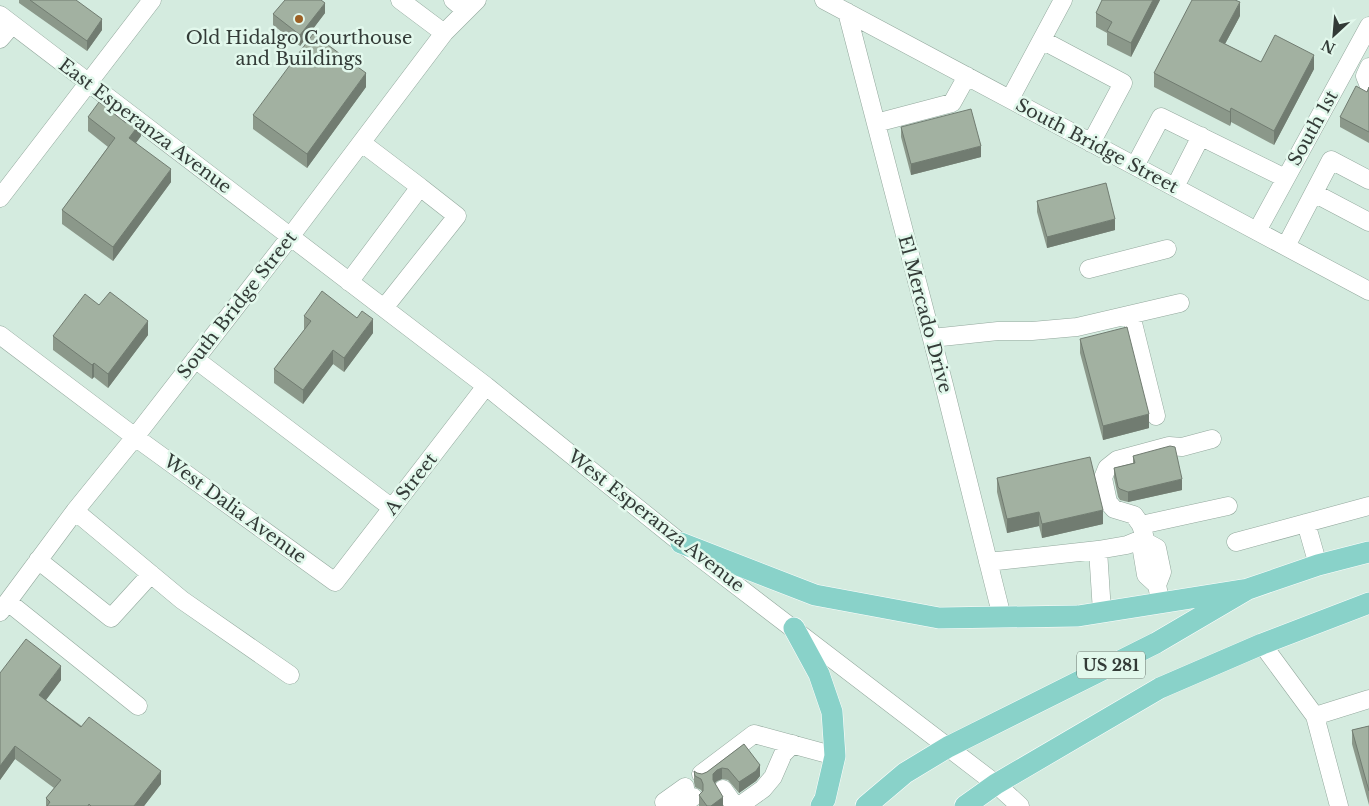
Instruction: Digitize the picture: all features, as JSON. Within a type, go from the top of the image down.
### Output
[{"type":"main road","points":[[681,543],[815,595],[939,618],[1078,616],[1102,612],[1159,594],[1248,589]]},
{"type":"main road","name":"US 281","points":[[866,806],[905,772],[948,747],[1156,643],[1248,589],[1318,565],[1369,552]]},
{"type":"main road","name":"US 281","points":[[965,806],[996,784],[1160,688],[1262,644],[1369,603]]},
{"type":"main road","points":[[794,628],[819,674],[832,712],[835,756],[825,799],[821,806]]},
{"type":"street","points":[[0,198],[152,0]]},
{"type":"street","points":[[400,0],[444,34]]},
{"type":"street","name":"South Bridge Street","points":[[824,0],[1369,291]]},
{"type":"street","points":[[1010,99],[1063,0]]},
{"type":"street","name":"South Bridge Street","points":[[4,607],[75,511],[290,237],[466,4]]},
{"type":"street","name":"El Mercado Drive","points":[[847,12],[1002,617]]},
{"type":"street","points":[[0,38],[6,20]]},
{"type":"street","name":"East Esperanza Avenue","points":[[6,20],[290,237]]},
{"type":"street","name":"South 1st","points":[[1257,231],[1369,26]]},
{"type":"street","points":[[1042,40],[1123,83],[1091,143]]},
{"type":"street","points":[[1369,67],[1365,76],[1369,86]]},
{"type":"street","points":[[876,123],[952,103],[967,76]]},
{"type":"street","points":[[1135,166],[1162,116],[1285,178]]},
{"type":"street","points":[[1175,187],[1201,136]]},
{"type":"street","points":[[362,143],[457,216],[384,308]]},
{"type":"street","points":[[1286,246],[1332,160],[1369,180]]},
{"type":"street","points":[[349,282],[420,186]]},
{"type":"street","points":[[1314,193],[1369,222]]},
{"type":"street","name":"West Esperanza Avenue","points":[[290,237],[486,386],[681,543],[996,784],[1020,806]]},
{"type":"street","points":[[1089,269],[1167,250]]},
{"type":"street","points":[[932,338],[998,331],[1032,331],[1077,327],[1180,303]]},
{"type":"street","points":[[1130,314],[1156,416]]},
{"type":"street","name":"West Dalia Avenue","points":[[0,335],[335,582]]},
{"type":"street","points":[[195,359],[392,508]]},
{"type":"street","name":"A Street","points":[[335,582],[486,386]]},
{"type":"street","points":[[1212,439],[1182,447],[1169,446],[1120,468],[1107,468],[1103,478],[1108,502],[1114,510],[1139,525],[1228,506]]},
{"type":"street","points":[[1236,542],[1369,506]]},
{"type":"street","points":[[75,511],[182,600],[290,675]]},
{"type":"street","points":[[1306,523],[1318,565]]},
{"type":"street","points":[[988,562],[1127,545],[1139,525]]},
{"type":"street","points":[[1139,525],[1146,575],[1159,594]]},
{"type":"street","points":[[1098,550],[1102,612]]},
{"type":"street","points":[[38,560],[111,618],[151,574]]},
{"type":"street","points":[[4,607],[138,706]]},
{"type":"street","points":[[1262,644],[1316,716],[1339,806]]},
{"type":"street","points":[[1316,716],[1369,699]]},
{"type":"street","points":[[721,790],[754,734],[835,756]]},
{"type":"street","points":[[721,790],[763,789],[773,777],[783,754],[793,744]]},
{"type":"street","points":[[668,806],[664,802],[691,800]]},
{"type":"building","points":[[30,0],[76,0],[102,19],[87,41]]},
{"type":"building","name":"Old Hidalgo Courthouse and Buildings","points":[[285,0],[321,0],[325,3],[300,35],[273,14]]},
{"type":"building","points":[[1102,0],[1153,0],[1131,43],[1107,31],[1112,22],[1096,13]]},
{"type":"building","points":[[1192,0],[1235,0],[1240,2],[1219,41],[1261,62],[1275,35],[1314,55],[1274,131],[1231,108],[1230,112],[1154,73]]},
{"type":"building","points":[[313,34],[366,73],[307,154],[253,115]]},
{"type":"building","points":[[1356,86],[1367,92],[1369,87],[1369,132],[1340,117]]},
{"type":"building","points":[[99,102],[126,123],[132,115],[141,122],[129,138],[171,169],[113,247],[62,210],[115,138],[88,117]]},
{"type":"building","points":[[971,109],[981,146],[911,164],[901,127]]},
{"type":"building","points":[[1106,183],[1115,219],[1047,237],[1037,201]]},
{"type":"building","points":[[322,291],[357,318],[362,311],[373,319],[344,358],[333,350],[303,390],[274,369],[311,321],[304,316]]},
{"type":"building","points":[[110,292],[148,321],[108,374],[94,363],[92,365],[53,336],[85,294],[99,305]]},
{"type":"building","points":[[1127,327],[1149,414],[1103,426],[1080,339]]},
{"type":"building","points":[[1170,446],[1175,447],[1182,479],[1128,492],[1118,487],[1114,468],[1135,463],[1133,456]]},
{"type":"building","points":[[1090,457],[1103,510],[1042,524],[1039,512],[1007,519],[997,478]]},
{"type":"building","points":[[26,639],[61,666],[39,695],[81,727],[89,717],[161,771],[134,806],[91,806],[89,804],[88,806],[47,806],[50,802],[46,798],[61,780],[15,746],[0,766],[0,673]]},
{"type":"building","points":[[1369,726],[1369,791],[1352,730]]},
{"type":"building","points":[[744,744],[760,765],[756,771],[739,782],[728,769],[722,768],[717,770],[713,774],[713,780],[723,797],[711,806],[707,806],[699,795],[703,791],[703,784],[701,779],[695,776],[694,771],[702,774],[707,772]]},
{"type":"place","name":"Old Hidalgo Courthouse and Buildings","points":[[299,19]]}]
